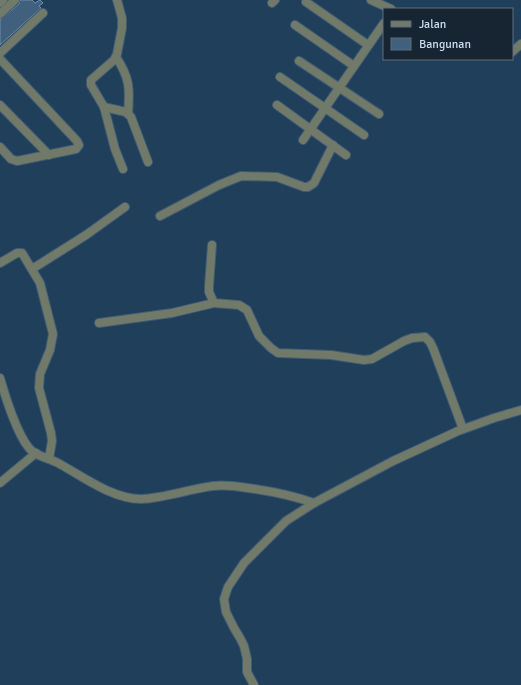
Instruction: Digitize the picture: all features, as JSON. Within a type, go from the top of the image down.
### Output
[{"type":"street","points":[[0,3],[3,0]]},
{"type":"street","points":[[0,14],[15,0]]},
{"type":"street","points":[[117,0],[122,18],[122,28],[116,57],[91,80],[91,85],[104,107],[115,149],[123,169]]},
{"type":"street","points":[[370,0],[389,8]]},
{"type":"street","points":[[306,2],[368,45]]},
{"type":"street","points":[[0,54],[43,13]]},
{"type":"street","points":[[303,140],[383,24]]},
{"type":"street","points":[[295,25],[354,66]]},
{"type":"street","points":[[513,51],[521,44]]},
{"type":"street","points":[[116,57],[129,85],[128,114]]},
{"type":"street","points":[[0,59],[77,141],[79,145],[76,149],[17,162],[0,147]]},
{"type":"street","points":[[299,61],[379,114]]},
{"type":"street","points":[[280,77],[364,135]]},
{"type":"street","points":[[0,105],[49,155]]},
{"type":"street","points":[[277,106],[346,155]]},
{"type":"street","points":[[104,107],[126,112],[131,117],[148,162]]},
{"type":"street","points":[[160,216],[219,185],[241,176],[277,177],[304,187],[308,187],[314,183],[333,145]]},
{"type":"street","points":[[32,269],[86,235],[125,207]]},
{"type":"street","points":[[212,245],[209,292],[214,303]]},
{"type":"street","points":[[0,262],[20,252],[24,255],[43,292],[53,334],[50,350],[40,374],[39,388],[51,433],[52,441],[49,459]]},
{"type":"street","points":[[99,323],[172,313],[214,303],[239,306],[247,310],[259,336],[278,353],[331,355],[364,360],[372,359],[412,338],[425,337],[433,348],[464,429]]},
{"type":"street","points":[[0,378],[6,400],[24,442],[32,451],[101,487],[128,497],[141,499],[214,486],[230,485],[272,491],[314,503]]},
{"type":"street","points":[[254,685],[247,672],[247,658],[240,638],[226,612],[224,600],[228,587],[244,563],[286,521],[314,503],[393,461],[464,429],[521,410]]},
{"type":"street","points":[[0,482],[36,453]]},
{"type":"building","points":[[20,0],[32,0],[35,3],[40,0],[43,3],[39,6],[41,8],[0,45],[0,20],[19,4]]}]
